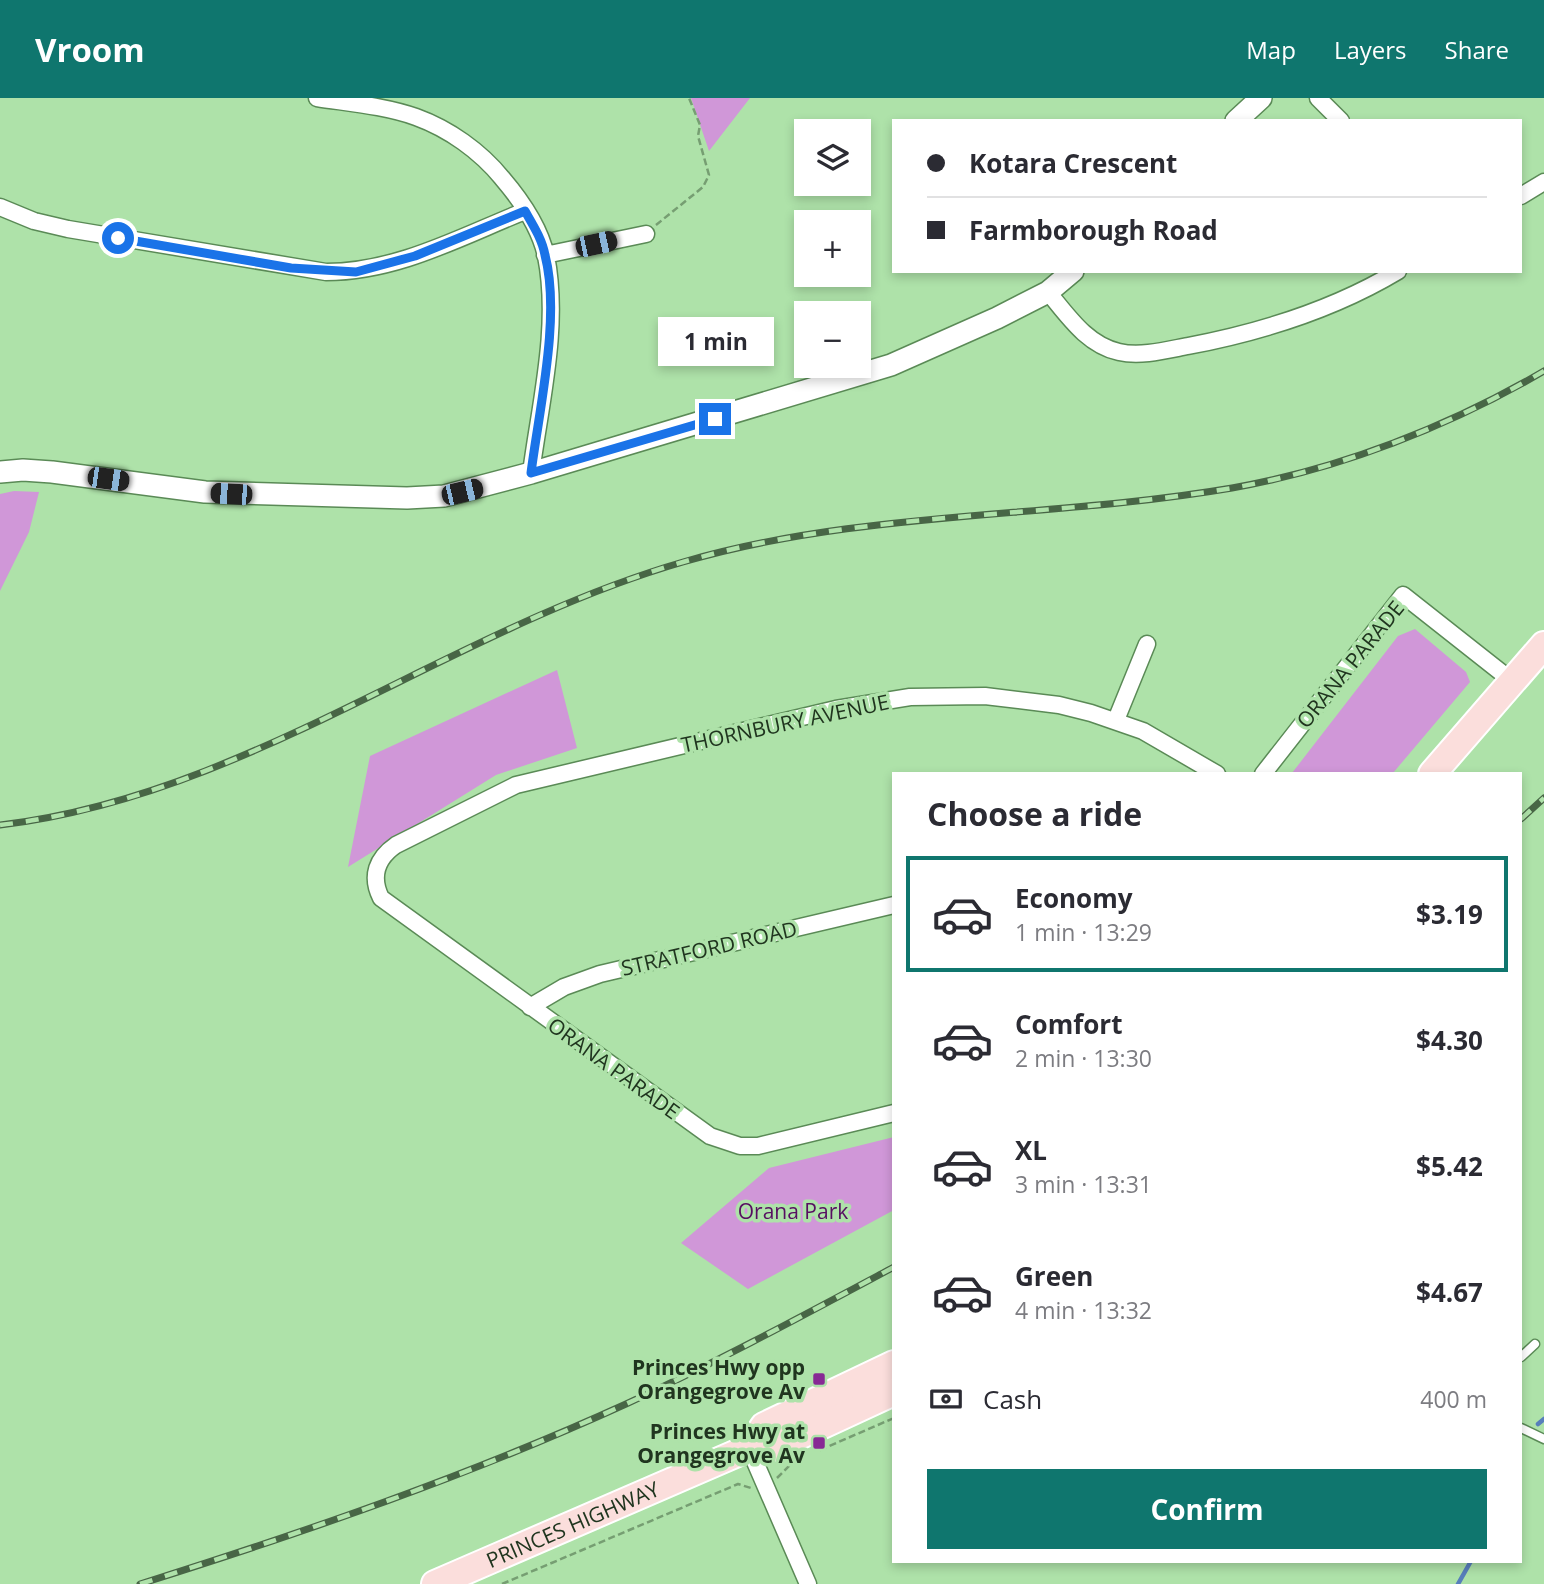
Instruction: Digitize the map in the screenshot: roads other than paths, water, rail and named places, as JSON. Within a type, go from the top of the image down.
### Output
[{"type":"main road","points":[[1434,772],[1544,645]]},
{"type":"main road","name":"PRINCES HIGHWAY","points":[[749,1448],[764,1426],[892,1365]]},
{"type":"main road","name":"PRINCES HIGHWAY","points":[[435,1584],[749,1448],[773,1448],[892,1393]]},
{"type":"street","points":[[317,98],[391,110],[436,126],[481,154],[511,188],[525,211],[545,255],[548,337],[531,473]]},
{"type":"street","points":[[1238,119],[1261,98]]},
{"type":"street","points":[[1318,98],[1339,119]]},
{"type":"street","points":[[1522,195],[1544,181]]},
{"type":"street","points":[[0,207],[34,221],[68,229],[326,272],[356,272],[388,265],[525,211]]},
{"type":"street","points":[[545,255],[646,234]]},
{"type":"street","points":[[0,472],[52,472],[205,492],[407,498],[444,496],[531,473],[891,365],[942,345],[1048,292],[1071,273]]},
{"type":"street","points":[[1048,292],[1087,337],[1120,352],[1139,354],[1235,337],[1295,320],[1394,273]]},
{"type":"street","name":"ORANA PARADE","points":[[1265,772],[1403,595],[1511,681]]},
{"type":"street","points":[[1116,719],[1147,644]]},
{"type":"street","name":"THORNBURY AVENUE","points":[[375,879],[380,860],[396,845],[516,785],[836,709],[910,697],[985,696],[1059,705],[1116,719],[1169,744],[1214,772]]},
{"type":"street","name":"ORANA PARADE","points":[[375,879],[382,898],[697,1129],[724,1142],[758,1146],[892,1113]]},
{"type":"street","name":"STRATFORD ROAD","points":[[530,1007],[564,987],[600,974],[892,905]]},
{"type":"street","points":[[749,1448],[808,1584]]},
{"type":"lane","points":[[1522,1356],[1535,1344]]},
{"type":"lane","points":[[1522,1428],[1544,1439]]},
{"type":"waterway","points":[[1538,1424],[1544,1419]]},
{"type":"waterway","points":[[1458,1584],[1470,1563]]},
{"type":"railway","points":[[0,825],[91,808],[178,781],[263,747],[512,628],[596,592],[683,562],[750,545],[818,533],[1163,498],[1273,480],[1393,443],[1471,410],[1544,371]]},
{"type":"railway","points":[[1522,818],[1544,798]]},
{"type":"railway","points":[[140,1584],[386,1502],[567,1430],[694,1371],[892,1268]]},
{"type":"place","name":"Princes Hwy opp Orangegrove Av","points":[[819,1379]]},
{"type":"place","name":"Princes Hwy at Orangegrove Av","points":[[819,1443]]},
{"type":"park label","name":"Orana Park","points":[[793,1211]]}]
